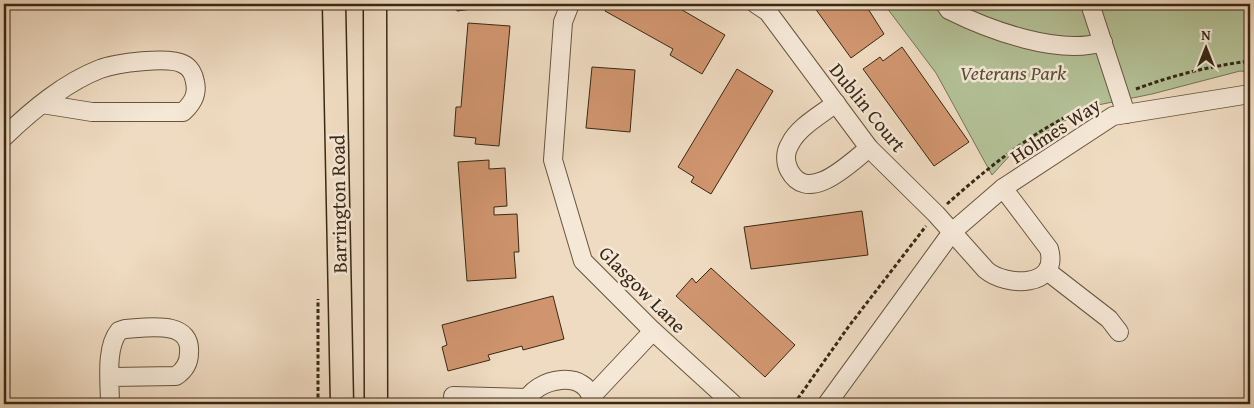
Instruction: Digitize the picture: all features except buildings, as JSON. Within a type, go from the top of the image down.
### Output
[{"type":"main road","name":"Barrington Road","points":[[334,4],[342,404]]},
{"type":"main road","name":"Barrington Road","points":[[375,4],[376,404]]},
{"type":"street","name":"Glasgow Lane","points":[[570,4],[564,22],[552,160],[583,261],[654,331],[733,404]]},
{"type":"street","name":"Dublin Court","points":[[756,4],[768,12],[869,148],[952,232]]},
{"type":"street","points":[[945,4],[949,10],[1003,34],[1076,46],[1091,46],[1103,42]]},
{"type":"street","points":[[1090,4],[1126,114]]},
{"type":"street","points":[[4,137],[42,104],[75,81],[102,68],[130,62],[173,62],[184,64],[192,72],[196,84],[195,97],[183,112],[92,112],[42,104]]},
{"type":"street","name":"Holmes Way","points":[[827,404],[952,232],[1003,188],[1113,116],[1250,94]]},
{"type":"street","points":[[836,103],[790,142],[786,152],[787,166],[793,177],[805,184],[818,183],[830,178],[869,148]]},
{"type":"street","name":"Holmes Way","points":[[1003,188],[1049,249],[1051,257],[1047,271]]},
{"type":"street","points":[[952,232],[990,274],[1005,280],[1022,282],[1036,279],[1047,271],[1109,319],[1119,332]]},
{"type":"street","points":[[110,404],[112,346],[120,331],[125,329],[171,328],[182,332],[189,343],[188,361],[183,371],[176,376],[111,377]]},
{"type":"street","points":[[453,396],[526,401],[535,389],[568,379],[584,385],[592,400],[654,331]]},
{"type":"green space","name":"Veterans Park","points":[[884,4],[1250,4],[1250,72],[1240,71],[1152,94],[1088,107],[1013,152],[992,175],[936,73]]}]
